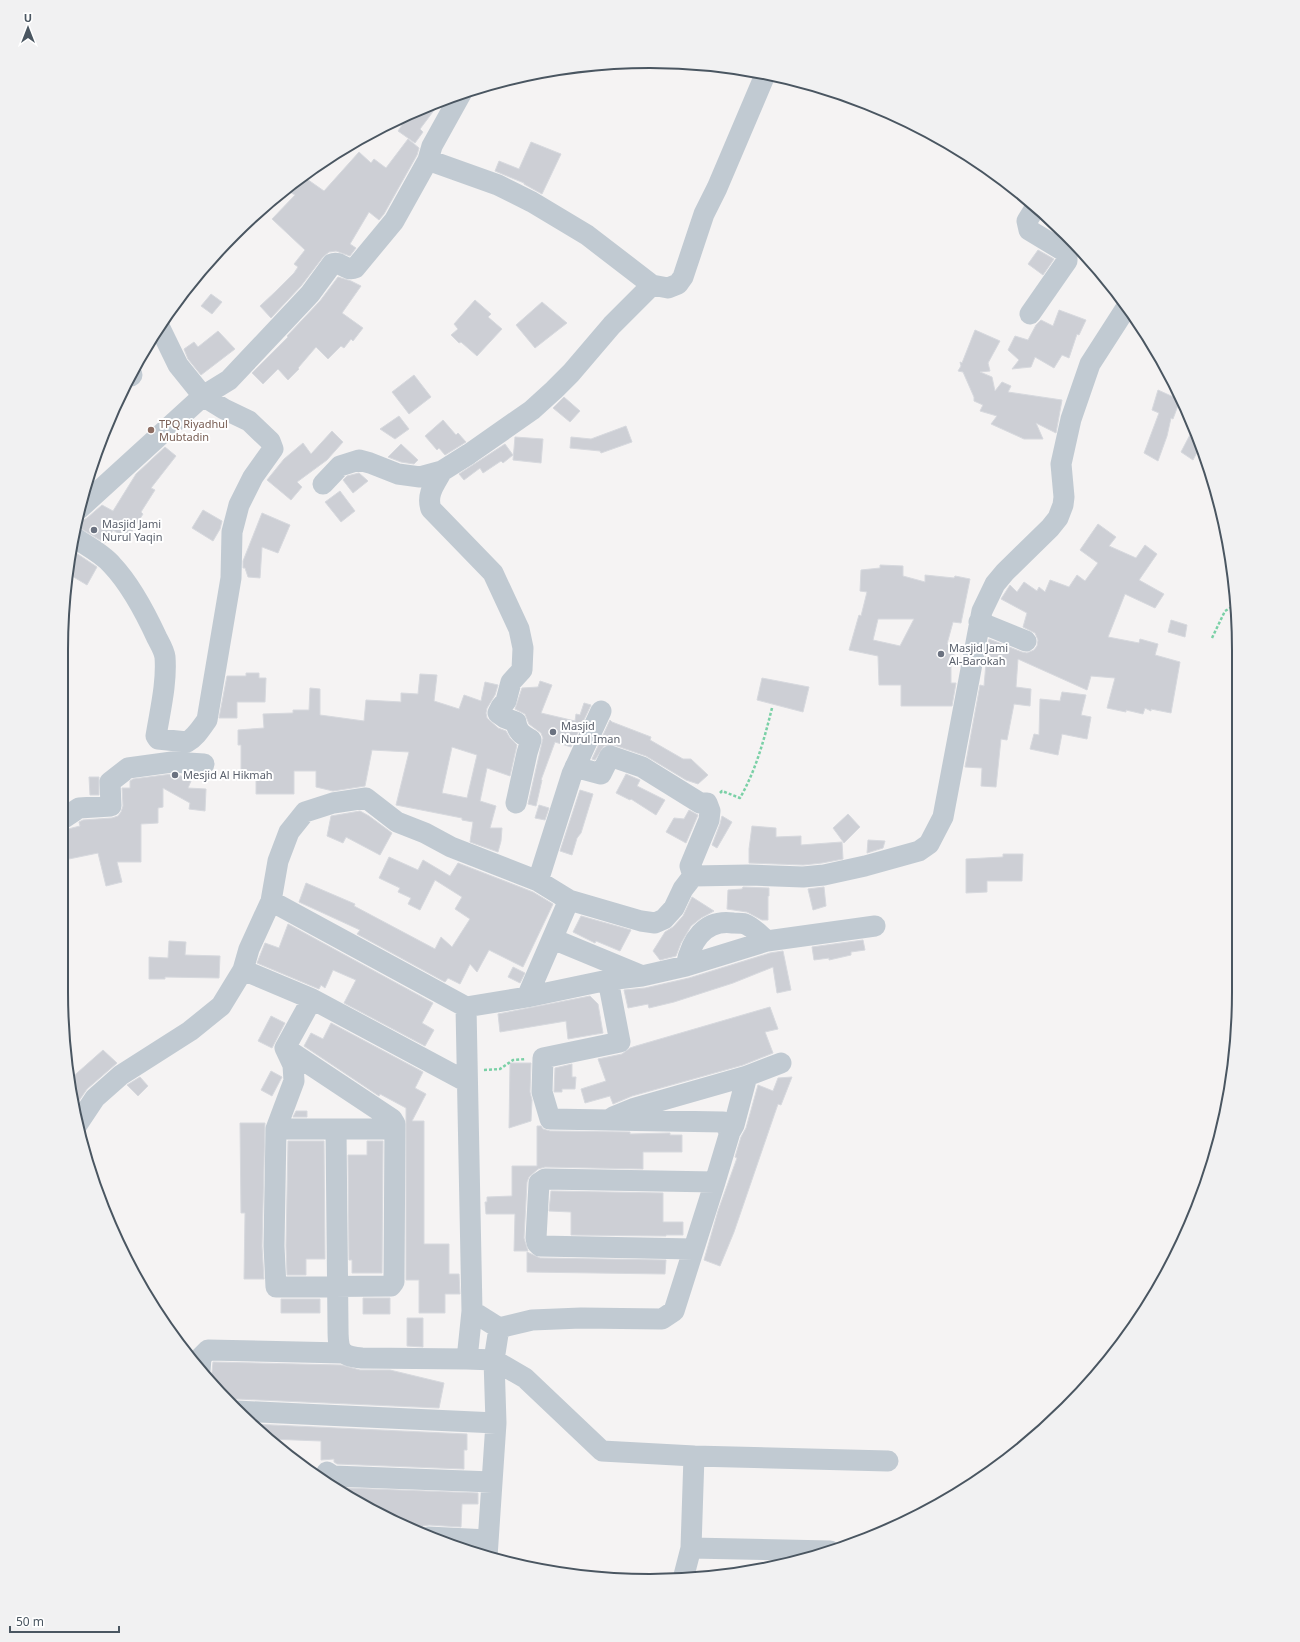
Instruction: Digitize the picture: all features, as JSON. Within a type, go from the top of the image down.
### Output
[{"type":"street","points":[[428,160],[498,185],[532,202],[587,235],[652,285],[668,288],[678,284],[683,277],[704,214],[717,188],[763,79]]},
{"type":"street","points":[[87,501],[203,396],[229,380],[310,294],[332,264],[334,263],[349,269],[355,268],[394,221],[428,160],[432,146],[457,101]]},
{"type":"street","points":[[1030,314],[1067,260],[1067,253],[1029,230],[1027,222],[1033,211]]},
{"type":"street","points":[[323,484],[340,466],[358,460],[398,474],[420,477],[442,471],[532,410],[571,372],[612,325],[652,285]]},
{"type":"street","points":[[693,876],[749,875],[803,877],[824,875],[902,857],[919,851],[929,844],[943,817],[979,622],[984,605],[995,584],[1005,572],[1050,528],[1058,518],[1063,505],[1064,497],[1060,464],[1073,413],[1090,364],[1123,312]]},
{"type":"street","points":[[78,540],[111,563],[120,574],[149,619],[165,656],[163,690],[156,736],[158,739],[187,742],[196,736],[207,720],[230,578],[232,532],[239,505],[253,477],[273,449],[270,441],[249,421],[224,409],[203,396],[178,365],[163,332]]},
{"type":"street","points":[[442,471],[430,493],[429,498],[431,509],[493,573],[514,617],[523,648],[522,670],[511,682],[506,701],[498,713],[505,718],[516,722],[519,732],[531,740],[516,803]]},
{"type":"street","points":[[979,622],[1026,641]]},
{"type":"street","points":[[538,881],[575,766],[601,711]]},
{"type":"street","points":[[575,766],[601,774],[610,756],[642,767],[700,803],[708,803],[710,811],[709,820],[690,866],[693,876]]},
{"type":"street","points":[[68,815],[79,808],[111,806],[110,782],[128,768],[172,762],[204,764]]},
{"type":"street","points":[[82,1118],[95,1098],[122,1075],[190,1031],[221,1006],[243,970],[249,949],[271,901],[278,861],[289,832],[305,812],[333,803],[366,798],[397,822],[425,833],[451,847],[538,881],[569,900],[641,921],[655,923],[664,920],[674,908],[683,889],[693,876]]},
{"type":"street","points":[[528,996],[569,900]]},
{"type":"street","points":[[271,901],[466,1007],[608,980],[642,976],[686,966],[767,941],[875,926]]},
{"type":"street","points":[[686,966],[688,955],[695,939],[710,925],[727,922],[746,924],[767,941]]},
{"type":"street","points":[[553,939],[642,976]]},
{"type":"street","points":[[243,970],[312,999],[467,1082]]},
{"type":"street","points":[[608,980],[620,1042],[543,1058],[542,1092],[550,1119],[723,1122],[730,1132]]},
{"type":"street","points":[[285,1048],[312,999]]},
{"type":"street","points":[[466,1007],[472,1311],[467,1358]]},
{"type":"street","points":[[285,1048],[392,1119],[395,1124],[394,1282],[390,1286],[276,1288],[274,1246],[276,1129],[294,1081],[293,1065],[285,1048]]},
{"type":"street","points":[[603,1121],[635,1108],[747,1076],[781,1063]]},
{"type":"street","points":[[472,1311],[499,1328],[532,1320],[581,1318],[662,1319],[674,1311],[730,1132],[734,1125],[747,1076]]},
{"type":"street","points":[[276,1129],[395,1129]]},
{"type":"street","points":[[336,1130],[338,1345],[343,1353],[350,1357],[362,1358],[467,1358],[494,1360],[525,1378],[602,1451],[694,1456],[888,1461]]},
{"type":"street","points":[[693,1249],[540,1246],[537,1243],[536,1238],[539,1183],[545,1179],[715,1182]]},
{"type":"street","points":[[476,1547],[487,1549],[496,1423],[494,1360],[499,1328]]},
{"type":"street","points":[[201,1362],[201,1357],[208,1350],[343,1353]]},
{"type":"street","points":[[246,1411],[496,1423]]},
{"type":"street","points":[[685,1573],[691,1548],[694,1456]]},
{"type":"street","points":[[327,1472],[333,1476],[492,1482]]},
{"type":"street","points":[[691,1548],[812,1551]]},
{"type":"path","points":[[1212,638],[1225,611],[1231,608]]},
{"type":"path","points":[[708,803],[722,791],[740,798],[758,760],[772,708]]},
{"type":"path","points":[[467,1082],[481,1070],[500,1070],[512,1060],[543,1058]]},
{"type":"building","points":[[435,109],[420,129],[423,132],[415,143],[398,131],[403,123]]},
{"type":"building","points":[[408,139],[419,148],[417,155],[384,214],[379,220],[369,212],[350,244],[356,248],[350,256],[336,251],[329,252],[323,257],[301,286],[271,318],[260,306],[294,273],[298,267],[294,264],[305,250],[272,219],[295,195],[290,192],[308,180],[324,191],[359,152],[371,163],[374,159],[386,168]]},
{"type":"building","points":[[531,142],[561,154],[542,194],[524,183],[495,171],[499,161],[519,169]]},
{"type":"building","points":[[1038,250],[1054,259],[1043,275],[1028,264]]},
{"type":"building","points":[[338,277],[361,286],[342,313],[363,328],[353,341],[351,339],[344,348],[341,346],[328,359],[316,347],[298,368],[299,369],[288,380],[278,369],[263,384],[252,373],[288,337],[287,336],[320,301]]},
{"type":"building","points":[[211,294],[222,302],[212,314],[201,306]]},
{"type":"building","points":[[475,300],[491,314],[488,317],[502,329],[477,356],[451,335],[458,329],[454,324]]},
{"type":"building","points":[[542,302],[567,323],[535,348],[516,325]]},
{"type":"building","points":[[1059,310],[1086,320],[1079,335],[1077,334],[1069,358],[1062,355],[1054,368],[1035,357],[1031,367],[1012,369],[1019,360],[1008,350],[1015,336],[1028,340],[1036,325],[1041,320],[1053,326]]},
{"type":"building","points":[[975,330],[1000,341],[988,363],[990,371],[980,372],[992,377],[995,391],[1002,382],[1011,386],[1008,392],[1062,400],[1056,433],[1036,423],[1043,439],[1024,439],[991,424],[997,416],[980,411],[983,405],[974,401],[974,397],[963,372],[958,371],[961,366],[960,362],[962,363]]},
{"type":"building","points":[[218,331],[235,349],[201,375],[188,359],[184,349],[194,342],[198,347]]},
{"type":"building","points":[[414,375],[431,397],[409,414],[392,392]]},
{"type":"building","points":[[1158,390],[1174,397],[1178,406],[1173,419],[1171,418],[1167,436],[1158,461],[1144,453],[1159,413],[1152,410]]},
{"type":"building","points":[[564,397],[580,411],[570,422],[553,408]]},
{"type":"building","points":[[399,416],[409,429],[395,439],[380,429]]},
{"type":"building","points":[[443,420],[456,435],[458,433],[466,442],[445,455],[439,448],[437,450],[425,436]]},
{"type":"building","points":[[626,426],[632,442],[601,453],[600,451],[570,448],[571,437],[591,439]]},
{"type":"building","points":[[332,431],[343,442],[327,460],[297,482],[302,487],[291,500],[267,480],[284,459],[303,443],[311,454]]},
{"type":"building","points":[[1190,434],[1197,452],[1193,460],[1181,452]]},
{"type":"building","points":[[515,437],[543,439],[541,463],[513,460]]},
{"type":"building","points":[[401,444],[418,460],[414,464],[401,462],[388,457]]},
{"type":"building","points":[[505,444],[513,455],[503,463],[501,461],[483,473],[480,468],[464,480],[459,474]]},
{"type":"building","points":[[165,447],[176,456],[151,488],[155,490],[141,512],[143,514],[127,539],[113,530],[105,543],[81,528],[83,521],[102,505],[113,511],[136,474]]},
{"type":"building","points":[[359,473],[368,481],[353,493],[343,480],[347,476]]},
{"type":"building","points":[[340,491],[355,511],[341,522],[325,502]]},
{"type":"building","points":[[203,510],[222,521],[220,529],[213,541],[192,528]]},
{"type":"building","points":[[262,513],[290,525],[278,553],[262,547],[260,578],[248,577],[245,568],[243,568],[243,561]]},
{"type":"building","points":[[1098,524],[1116,537],[1109,546],[1136,558],[1145,545],[1157,554],[1139,580],[1164,594],[1155,608],[1125,594],[1108,637],[1139,643],[1140,639],[1158,644],[1155,655],[1180,662],[1171,713],[1151,709],[1151,711],[1145,708],[1143,714],[1107,708],[1115,678],[1091,676],[1087,690],[1018,659],[1016,687],[1031,689],[1030,706],[1014,704],[1007,740],[1001,739],[996,787],[981,786],[982,768],[965,767],[980,685],[984,686],[986,663],[984,663],[989,639],[1027,653],[1034,650],[1037,646],[1038,640],[1035,633],[1023,627],[1027,613],[1001,599],[1010,585],[1017,592],[1024,582],[1037,591],[1039,587],[1045,592],[1050,580],[1069,587],[1077,575],[1085,581],[1098,563],[1080,550]]},
{"type":"building","points":[[76,553],[97,567],[87,585],[73,576]]},
{"type":"building","points":[[880,565],[903,566],[903,576],[925,582],[925,575],[954,578],[955,576],[970,579],[961,623],[953,622],[947,644],[956,648],[951,664],[951,683],[956,683],[952,706],[901,706],[901,685],[879,685],[878,656],[849,650],[859,615],[861,616],[867,592],[860,591],[861,570],[880,568]],"holes":[[[878,619],[914,619],[900,646],[873,640]]]},
{"type":"building","points":[[1171,620],[1187,625],[1185,637],[1168,632]]},
{"type":"building","points":[[246,673],[259,673],[259,678],[266,678],[265,702],[237,702],[237,718],[219,718],[227,676],[246,676]]},
{"type":"building","points":[[420,674],[437,675],[434,701],[459,709],[464,695],[481,701],[485,682],[498,685],[495,695],[487,708],[487,718],[498,728],[506,731],[517,745],[510,776],[487,768],[480,801],[496,806],[490,828],[502,828],[498,852],[470,842],[473,822],[462,820],[462,818],[396,805],[409,752],[372,750],[365,786],[333,791],[316,787],[316,771],[294,771],[294,794],[256,794],[256,774],[241,774],[241,745],[238,745],[238,730],[264,728],[263,714],[293,713],[293,710],[309,710],[310,688],[320,689],[320,715],[364,721],[366,700],[401,702],[401,693],[418,694]],"holes":[[[452,747],[477,755],[467,798],[442,793]]]},
{"type":"building","points":[[762,678],[809,687],[803,712],[757,700]]},
{"type":"building","points":[[540,681],[552,685],[541,713],[575,721],[576,714],[580,715],[584,703],[591,705],[571,747],[555,742],[541,780],[536,806],[528,804],[543,738],[541,733],[529,724],[525,714],[515,709],[522,688],[538,687]]},
{"type":"building","points":[[1062,692],[1086,695],[1081,715],[1091,717],[1087,739],[1062,734],[1058,755],[1030,749],[1034,734],[1039,735],[1040,699],[1060,701]]},
{"type":"building","points":[[610,720],[651,737],[650,740],[683,759],[691,759],[708,775],[698,784],[686,780],[646,756],[614,745],[604,746],[595,760],[592,759]]},
{"type":"building","points":[[177,774],[191,781],[188,788],[206,789],[205,811],[189,809],[190,803],[163,788],[163,807],[158,808],[158,823],[141,824],[141,862],[117,862],[122,882],[106,886],[98,853],[68,859],[68,829],[80,826],[79,822],[83,820],[112,818],[118,816],[123,806],[122,788],[130,788],[130,781],[133,779]]},
{"type":"building","points":[[626,774],[640,780],[637,786],[665,800],[656,815],[631,799],[630,800],[616,793]]},
{"type":"building","points":[[89,777],[99,777],[99,795],[90,795]]},
{"type":"building","points":[[580,790],[593,794],[581,833],[577,838],[572,855],[560,851]]},
{"type":"building","points":[[539,805],[549,808],[545,820],[535,818]]},
{"type":"building","points":[[689,810],[698,815],[686,843],[666,832],[674,818],[684,819]]},
{"type":"building","points":[[360,811],[392,833],[380,855],[346,837],[343,843],[327,836],[331,816]]},
{"type":"building","points":[[848,814],[860,827],[844,843],[833,828]]},
{"type":"building","points":[[722,816],[732,822],[717,848],[712,845]]},
{"type":"building","points":[[752,826],[776,828],[776,837],[801,836],[801,845],[842,842],[843,859],[803,865],[749,863]]},
{"type":"building","points":[[868,840],[885,841],[883,848],[867,853]]},
{"type":"building","points":[[1003,854],[1023,854],[1022,881],[987,881],[987,892],[966,893],[966,859],[1003,857]]},
{"type":"building","points":[[389,857],[418,870],[423,860],[450,876],[458,863],[533,892],[553,904],[523,967],[489,950],[477,972],[470,964],[460,984],[448,978],[445,982],[357,934],[360,930],[299,902],[306,883],[355,904],[354,906],[435,949],[441,937],[452,947],[470,919],[455,909],[462,897],[435,880],[420,910],[408,904],[411,898],[398,892],[400,888],[379,878]]},
{"type":"building","points":[[743,887],[769,888],[768,920],[762,920],[747,912],[727,909],[728,890],[742,889]]},
{"type":"building","points":[[824,887],[826,906],[813,910],[808,889]]},
{"type":"building","points":[[692,897],[714,911],[701,918],[691,926],[681,943],[676,956],[660,960],[653,951],[665,932],[673,927],[683,916]]},
{"type":"building","points":[[581,916],[631,930],[620,951],[596,941],[595,943],[573,932]]},
{"type":"building","points":[[288,924],[433,1003],[422,1023],[434,1030],[425,1046],[344,1003],[356,980],[333,970],[325,988],[321,985],[319,989],[257,963],[265,943],[279,948]]},
{"type":"building","points":[[863,940],[865,950],[851,952],[851,955],[829,960],[829,958],[814,960],[812,947]]},
{"type":"building","points":[[169,941],[186,942],[185,955],[220,956],[219,978],[165,977],[165,979],[149,979],[149,957],[168,958]]},
{"type":"building","points":[[783,951],[791,990],[777,993],[773,967],[733,983],[674,1002],[649,1008],[648,1004],[628,1008],[624,990],[645,988],[689,978],[770,953]]},
{"type":"building","points":[[513,967],[525,973],[520,983],[508,977]]},
{"type":"building","points":[[590,996],[598,1004],[603,1033],[568,1039],[566,1021],[500,1032],[498,1014]]},
{"type":"building","points":[[770,1007],[778,1029],[765,1032],[773,1053],[743,1065],[632,1096],[613,1104],[610,1096],[585,1103],[581,1089],[606,1081],[598,1059],[622,1054],[630,1048],[636,1046]]},
{"type":"building","points":[[271,1016],[285,1023],[272,1048],[258,1041]]},
{"type":"building","points":[[331,1023],[423,1072],[415,1088],[426,1094],[412,1121],[424,1121],[424,1244],[449,1244],[449,1274],[459,1274],[460,1294],[445,1294],[445,1313],[419,1313],[419,1280],[406,1280],[406,1108],[380,1094],[379,1096],[304,1046],[311,1033],[323,1039]]},
{"type":"building","points":[[103,1050],[117,1063],[87,1089],[78,1102],[74,1076]]},
{"type":"building","points":[[510,1063],[531,1063],[530,1092],[532,1100],[531,1121],[509,1128]]},
{"type":"building","points":[[572,1064],[572,1077],[576,1077],[575,1089],[562,1089],[562,1092],[554,1092],[555,1068]]},
{"type":"building","points":[[271,1071],[282,1077],[272,1096],[261,1090]]},
{"type":"building","points":[[140,1077],[148,1086],[138,1096],[127,1085]]},
{"type":"building","points":[[792,1077],[781,1105],[778,1104],[734,1232],[720,1266],[704,1260],[718,1211],[737,1158],[735,1157],[741,1137],[746,1128],[758,1085],[773,1091],[778,1078]]},
{"type":"building","points":[[296,1111],[307,1111],[307,1117],[293,1117]]},
{"type":"building","points":[[240,1123],[265,1123],[262,1246],[264,1279],[244,1279],[245,1213],[241,1213]]},
{"type":"building","points":[[537,1126],[541,1126],[543,1129],[550,1131],[630,1132],[630,1134],[670,1133],[670,1135],[682,1135],[682,1152],[643,1152],[643,1169],[545,1167],[538,1169],[529,1177],[527,1182],[524,1238],[528,1251],[514,1251],[515,1214],[486,1214],[485,1202],[487,1202],[487,1197],[512,1196],[512,1166],[537,1166]]},
{"type":"building","points":[[288,1141],[324,1141],[325,1259],[306,1259],[306,1275],[287,1275],[286,1246]]},
{"type":"building","points":[[367,1141],[383,1141],[382,1273],[352,1273],[352,1260],[349,1260],[348,1155],[367,1155]]},
{"type":"building","points":[[551,1191],[663,1193],[663,1222],[683,1222],[683,1235],[571,1235],[571,1212],[549,1211]]},
{"type":"building","points":[[527,1252],[540,1258],[666,1260],[665,1274],[527,1272]]},
{"type":"building","points":[[363,1298],[390,1298],[390,1314],[363,1314]]},
{"type":"building","points":[[281,1299],[320,1299],[320,1313],[281,1313]]},
{"type":"building","points":[[407,1318],[423,1318],[423,1347],[407,1346]]},
{"type":"building","points":[[213,1362],[341,1365],[360,1370],[390,1370],[444,1383],[439,1408],[234,1400],[211,1374]]},
{"type":"building","points":[[260,1424],[467,1434],[467,1450],[464,1450],[464,1469],[337,1464],[334,1462],[334,1459],[321,1460],[321,1441],[278,1439]]},
{"type":"building","points":[[346,1488],[478,1493],[478,1504],[462,1504],[461,1527],[429,1525],[421,1527],[393,1514]]},
{"type":"place","name":"TPQ Riyadhul Mubtadin","points":[[151,430]]},
{"type":"place","name":"Masjid Jami Nurul Yaqin","points":[[94,530]]},
{"type":"place","name":"Masjid Jami Al-Barokah","points":[[941,654]]},
{"type":"place","name":"Masjid Nurul Iman","points":[[553,732]]},
{"type":"place","name":"Mesjid Al Hikmah","points":[[175,775]]}]
